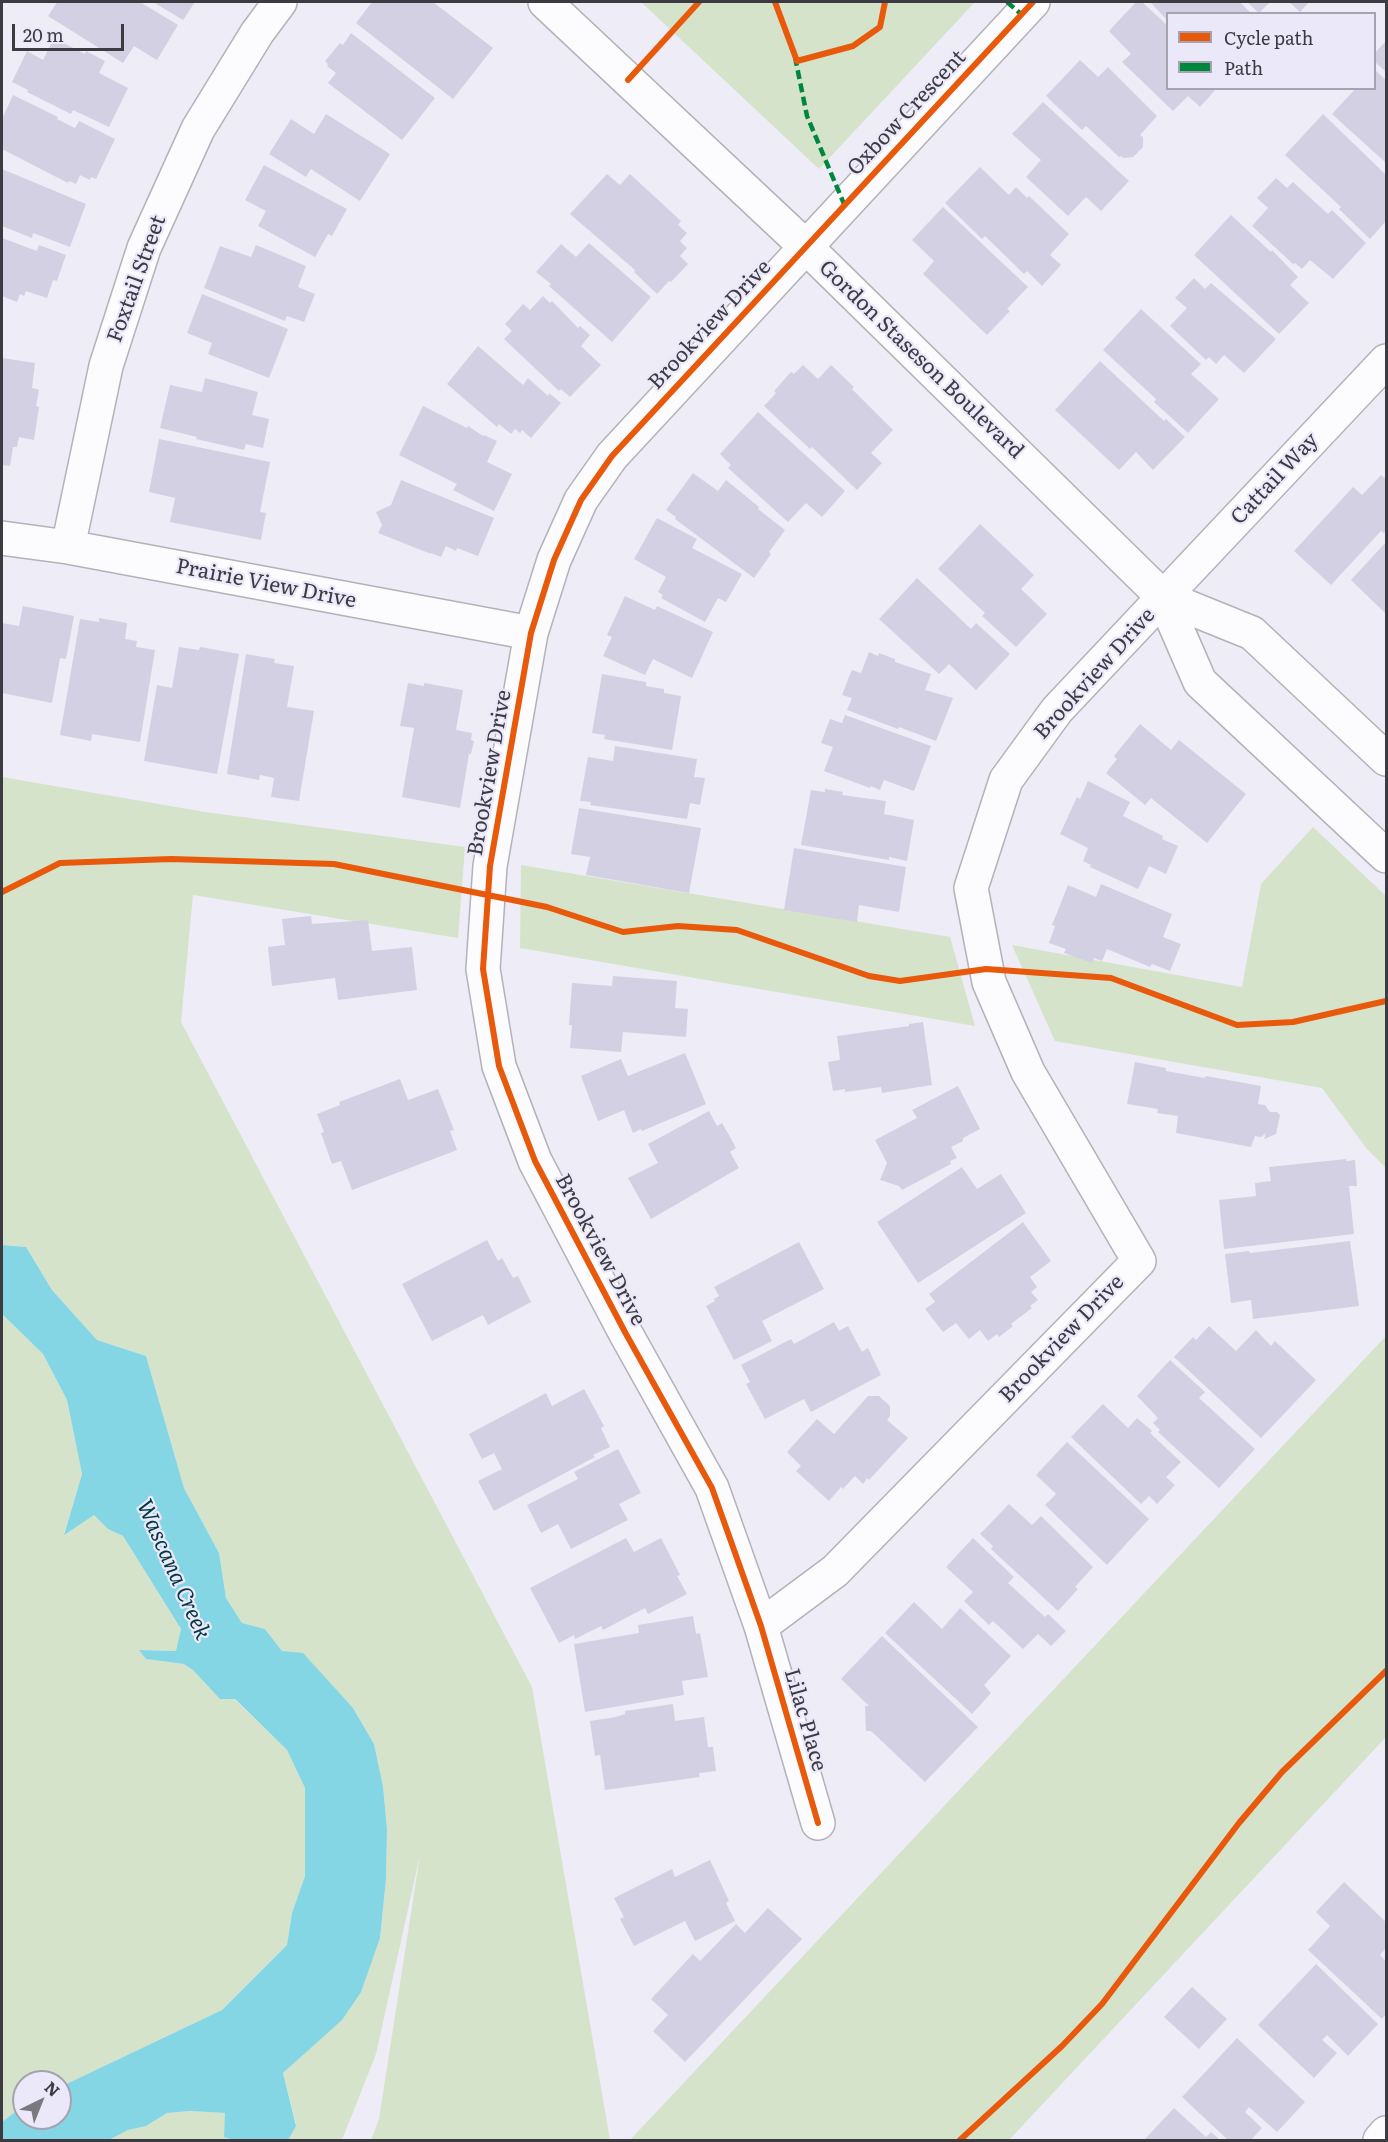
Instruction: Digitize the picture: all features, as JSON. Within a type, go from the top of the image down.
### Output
[{"type":"street","name":"Foxtail Street","points":[[68,547],[106,366],[144,248],[198,129],[257,33],[280,2]]},
{"type":"street","name":"Gordon Staseson Boulevard","points":[[544,2],[805,246],[1163,597],[1200,682],[1386,856]]},
{"type":"street","name":"Oxbow Crescent","points":[[805,246],[1033,2]]},
{"type":"street","name":"Brookview Drive","points":[[805,246],[612,456],[581,500],[554,560],[531,633],[490,876],[483,969],[499,1066],[535,1161],[626,1334],[712,1488],[761,1626],[835,1571],[1139,1261],[1028,1072],[989,982],[971,888],[1006,780],[1057,710],[1163,597]]},
{"type":"street","name":"Cattail Way","points":[[1163,597],[1382,373]]},
{"type":"street","name":"Prairie View Drive","points":[[2,538],[68,547],[531,633]]},
{"type":"street","name":"Gordon Staseson Boulevard","points":[[1163,597],[1252,633],[1386,759]]},
{"type":"street","name":"Lilac Place","points":[[761,1626],[818,1823]]},
{"type":"street","points":[[1380,2140],[1386,2133]]},
{"type":"green space","points":[[641,2],[975,2],[819,169]]},
{"type":"green space","points":[[2,777],[205,812],[465,847],[458,938],[193,895],[181,1022],[532,1687],[610,2140],[371,2140],[379,2119],[420,1855],[376,2054],[342,2140],[288,2140],[296,2125],[283,2073],[342,2019],[380,1938],[386,1879],[387,1829],[383,1786],[374,1744],[353,1708],[282,1651],[265,1629],[242,1623],[226,1598],[219,1553],[184,1488],[146,1356],[97,1340],[52,1290],[26,1247],[2,1245]]},
{"type":"green space","points":[[1313,827],[1386,896],[1386,1168],[1367,1149],[1322,1088],[1055,1041],[1012,945],[1242,987],[1261,884]]},
{"type":"green space","points":[[521,865],[950,937],[975,1026],[520,948]]},
{"type":"green space","points":[[2,1314],[43,1354],[67,1400],[82,1474],[64,1534],[94,1515],[108,1529],[123,1536],[181,1629],[177,1651],[140,1650],[146,1659],[184,1664],[234,1699],[287,1750],[305,1788],[305,1876],[292,1913],[287,1945],[222,2010],[72,2081],[72,2070],[12,2070],[12,2114],[2,2122]]},
{"type":"green space","points":[[1386,1336],[1386,1737],[1009,2140],[630,2140]]},
{"type":"green space","points":[[190,2111],[226,2113],[224,2136],[234,2140],[109,2140],[128,2130],[146,2126],[167,2113]]},
{"type":"water","name":"Wascana Creek","points":[[2,1245],[26,1247],[52,1290],[97,1340],[146,1356],[184,1488],[219,1553],[226,1598],[242,1623],[265,1629],[282,1651],[303,1653],[353,1708],[374,1744],[383,1786],[387,1829],[386,1879],[380,1938],[361,1992],[342,2020],[283,2073],[296,2126],[288,2140],[234,2140],[224,2137],[225,2113],[190,2111],[167,2113],[146,2126],[128,2130],[109,2140],[2,2140],[2,2122],[12,2114],[12,2130],[72,2130],[72,2081],[222,2010],[287,1945],[292,1913],[305,1876],[305,1788],[287,1750],[235,1699],[220,1699],[194,1671],[184,1664],[146,1659],[139,1650],[176,1651],[181,1629],[123,1536],[108,1529],[94,1515],[64,1535],[82,1474],[67,1400],[43,1354],[2,1314]]},
{"type":"building","points":[[57,2],[140,2],[178,25],[157,60],[134,46],[123,63],[48,16]]},
{"type":"building","points":[[153,2],[195,2],[183,20]]},
{"type":"building","points":[[372,2],[433,2],[493,48],[453,99],[356,23]]},
{"type":"building","points":[[1136,2],[1142,2],[1166,24],[1166,90],[1215,90],[1200,107],[1188,96],[1173,111],[1122,62],[1131,54],[1109,31]]},
{"type":"building","points":[[1150,2],[1240,2],[1250,12],[1166,12],[1166,19]]},
{"type":"building","points":[[1247,2],[1270,2],[1260,12]]},
{"type":"building","points":[[1289,2],[1309,2],[1300,12]]},
{"type":"building","points":[[351,33],[435,98],[402,140],[328,83],[336,73],[327,66],[325,61],[340,43],[343,45]]},
{"type":"building","points":[[54,38],[85,54],[86,51],[105,61],[99,73],[128,88],[109,127],[73,110],[71,114],[12,82],[27,51],[43,60]]},
{"type":"building","points":[[1386,41],[1386,72],[1376,63],[1376,52]]},
{"type":"building","points":[[1080,60],[1098,77],[1108,67],[1157,116],[1140,135],[1143,137],[1143,147],[1133,157],[1119,157],[1086,126],[1082,130],[1046,96]]},
{"type":"building","points":[[1376,71],[1386,80],[1386,163],[1332,114],[1354,90],[1376,90]]},
{"type":"building","points":[[13,95],[75,128],[79,121],[115,139],[96,179],[91,177],[90,180],[80,175],[76,184],[69,181],[68,183],[2,149],[2,119]]},
{"type":"building","points":[[1043,102],[1129,181],[1101,211],[1086,197],[1068,216],[1026,177],[1041,160],[1012,134]]},
{"type":"building","points":[[326,114],[390,154],[360,201],[311,169],[306,177],[269,154],[291,119],[314,134]]},
{"type":"building","points":[[1323,114],[1385,174],[1386,221],[1370,239],[1339,209],[1341,207],[1285,155]]},
{"type":"building","points":[[264,165],[347,209],[332,236],[328,234],[315,257],[258,226],[266,211],[245,200]]},
{"type":"building","points":[[980,167],[1009,195],[1016,187],[1027,198],[1029,196],[1069,234],[1050,255],[1061,265],[1042,286],[1027,271],[1024,274],[985,236],[982,239],[945,203]]},
{"type":"building","points":[[2,169],[86,204],[70,247],[33,233],[32,238],[2,226]]},
{"type":"building","points":[[607,174],[620,185],[630,174],[681,221],[678,225],[687,233],[680,241],[687,248],[680,256],[688,264],[657,294],[634,272],[635,270],[570,214]]},
{"type":"building","points":[[1276,178],[1287,188],[1293,182],[1328,214],[1332,210],[1366,243],[1333,279],[1310,260],[1302,269],[1295,263],[1293,264],[1252,226],[1268,208],[1257,198]]},
{"type":"building","points":[[943,207],[1028,287],[1007,309],[1010,311],[987,335],[923,274],[934,261],[912,240]]},
{"type":"building","points":[[1231,215],[1271,252],[1272,250],[1298,277],[1290,285],[1309,303],[1279,334],[1194,255]]},
{"type":"building","points":[[2,238],[37,251],[39,245],[66,255],[57,281],[53,280],[47,298],[26,291],[24,296],[20,294],[17,302],[2,296]]},
{"type":"building","points":[[589,243],[651,297],[612,342],[536,272],[561,244],[576,257]]},
{"type":"building","points":[[256,245],[306,266],[298,287],[315,294],[304,322],[287,316],[285,321],[204,288],[220,246],[251,257]]},
{"type":"building","points":[[1194,278],[1205,289],[1211,283],[1276,339],[1244,373],[1224,355],[1216,364],[1209,357],[1206,360],[1170,326],[1187,308],[1175,298]]},
{"type":"building","points":[[202,294],[288,329],[269,378],[208,354],[212,343],[187,333]]},
{"type":"building","points":[[543,296],[550,303],[552,301],[578,328],[580,326],[590,335],[581,346],[601,365],[570,397],[561,389],[559,391],[504,339],[512,331],[505,324],[523,304],[530,310]]},
{"type":"building","points":[[1141,309],[1201,364],[1191,374],[1219,399],[1188,433],[1154,402],[1156,399],[1103,350]]},
{"type":"building","points":[[478,346],[523,385],[528,378],[548,396],[549,393],[561,403],[531,438],[522,430],[520,433],[515,429],[511,434],[499,424],[497,427],[447,384]]},
{"type":"building","points":[[2,358],[35,363],[32,388],[39,390],[34,440],[19,437],[17,447],[13,447],[10,466],[2,465]]},
{"type":"building","points":[[1100,361],[1164,421],[1166,419],[1185,437],[1153,470],[1136,452],[1119,470],[1055,410]]},
{"type":"building","points":[[803,365],[818,379],[831,365],[893,430],[871,453],[882,463],[857,490],[764,406],[791,372],[794,374]]},
{"type":"building","points":[[205,378],[258,392],[252,415],[269,419],[263,448],[246,444],[244,450],[160,428],[170,385],[202,392]]},
{"type":"building","points":[[423,406],[497,441],[487,462],[512,474],[494,511],[453,490],[457,484],[399,455]]},
{"type":"building","points":[[758,412],[845,491],[822,517],[806,503],[788,522],[728,468],[731,465],[720,454]]},
{"type":"building","points":[[159,439],[270,462],[260,512],[266,513],[261,540],[170,522],[175,498],[149,492]]},
{"type":"building","points":[[693,473],[718,491],[726,480],[785,530],[754,578],[666,510]]},
{"type":"building","points":[[1381,475],[1386,479],[1386,530],[1384,533],[1381,531],[1331,585],[1294,551],[1353,487],[1362,495]]},
{"type":"building","points":[[401,480],[494,518],[478,556],[446,546],[441,557],[378,533],[382,525],[376,512],[391,505]]},
{"type":"building","points":[[657,518],[697,539],[692,548],[742,574],[726,602],[718,598],[705,622],[661,598],[663,595],[658,592],[666,577],[634,559]]},
{"type":"building","points":[[980,524],[1034,575],[1021,589],[1047,614],[1016,647],[982,616],[985,613],[938,569]]},
{"type":"building","points":[[1386,542],[1386,614],[1351,580]]},
{"type":"building","points":[[917,578],[971,629],[976,623],[1010,654],[976,690],[949,664],[939,674],[879,619]]},
{"type":"building","points":[[625,596],[655,610],[657,606],[713,632],[692,678],[653,659],[645,675],[603,656],[612,637],[607,635]]},
{"type":"building","points":[[23,606],[74,616],[66,659],[60,658],[52,703],[2,693],[2,623],[19,626]]},
{"type":"building","points":[[99,618],[127,623],[125,639],[137,641],[136,647],[155,650],[140,742],[92,734],[91,741],[60,735],[80,619],[99,622]]},
{"type":"building","points":[[179,647],[199,650],[200,647],[239,654],[217,774],[144,761],[157,685],[172,688]]},
{"type":"building","points":[[869,652],[878,656],[879,653],[895,659],[895,662],[931,674],[925,690],[953,698],[936,741],[847,710],[852,698],[842,695],[852,670],[861,673]]},
{"type":"building","points":[[246,654],[275,659],[274,663],[294,666],[287,707],[314,711],[299,801],[271,797],[274,778],[260,775],[259,780],[227,774]]},
{"type":"building","points":[[602,674],[646,682],[646,686],[664,689],[664,693],[681,696],[672,750],[604,739],[605,735],[592,733]]},
{"type":"building","points":[[408,683],[424,686],[424,683],[463,690],[456,730],[472,733],[471,740],[474,741],[471,754],[469,754],[460,808],[402,797],[414,728],[400,726]]},
{"type":"building","points":[[845,715],[931,746],[914,791],[884,780],[880,790],[871,786],[870,788],[824,771],[833,747],[821,743],[830,719],[842,723]]},
{"type":"building","points":[[1140,724],[1171,750],[1179,740],[1246,794],[1207,843],[1151,798],[1145,805],[1106,773],[1117,759],[1114,756]]},
{"type":"building","points":[[615,746],[697,759],[694,777],[705,778],[700,805],[690,803],[687,819],[590,805],[591,802],[580,801],[588,757],[613,761]]},
{"type":"building","points":[[1088,781],[1130,802],[1123,816],[1178,846],[1166,874],[1149,866],[1138,889],[1090,867],[1091,865],[1083,861],[1088,848],[1060,834],[1077,797],[1080,799]]},
{"type":"building","points":[[825,789],[843,792],[842,795],[886,801],[884,814],[914,820],[907,861],[801,845],[811,790],[825,792]]},
{"type":"building","points":[[579,808],[701,828],[689,893],[586,875],[590,857],[571,854]]},
{"type":"building","points":[[794,848],[906,867],[899,912],[859,905],[857,922],[784,910]]},
{"type":"building","points":[[1101,884],[1172,914],[1163,937],[1181,944],[1170,971],[1152,964],[1150,967],[1107,949],[1102,961],[1094,958],[1092,963],[1064,953],[1066,949],[1049,943],[1055,926],[1052,925],[1068,885],[1096,897]]},
{"type":"building","points":[[311,916],[312,924],[368,920],[372,951],[412,947],[417,990],[338,1000],[335,978],[272,986],[268,947],[285,945],[282,919]]},
{"type":"building","points":[[613,976],[677,981],[675,1008],[688,1009],[686,1037],[623,1032],[621,1052],[570,1048],[572,983],[612,986]]},
{"type":"building","points":[[923,1022],[932,1085],[882,1093],[881,1087],[845,1092],[845,1089],[833,1091],[828,1062],[840,1060],[837,1036]]},
{"type":"building","points":[[685,1053],[706,1104],[633,1133],[624,1110],[598,1121],[581,1076],[621,1059],[628,1076]]},
{"type":"building","points":[[1135,1062],[1166,1068],[1166,1071],[1261,1086],[1258,1104],[1265,1105],[1270,1112],[1277,1112],[1280,1115],[1276,1134],[1264,1139],[1266,1133],[1261,1137],[1255,1136],[1251,1147],[1176,1133],[1178,1116],[1157,1113],[1158,1109],[1127,1104]]},
{"type":"building","points":[[400,1079],[408,1100],[438,1089],[454,1130],[450,1131],[457,1150],[352,1190],[341,1161],[332,1164],[317,1114],[340,1105],[339,1102]]},
{"type":"building","points":[[958,1086],[980,1129],[951,1147],[957,1158],[950,1161],[951,1164],[902,1190],[899,1186],[880,1180],[887,1163],[875,1140],[917,1118],[912,1110]]},
{"type":"building","points":[[709,1111],[717,1126],[722,1123],[734,1144],[736,1148],[730,1152],[739,1168],[651,1219],[628,1178],[658,1163],[648,1144]]},
{"type":"building","points":[[1346,1159],[1346,1161],[1355,1160],[1357,1186],[1349,1186],[1354,1234],[1224,1249],[1219,1200],[1256,1196],[1255,1183],[1271,1181],[1269,1167]]},
{"type":"building","points":[[962,1167],[977,1189],[1001,1174],[1026,1213],[918,1283],[877,1222]]},
{"type":"building","points":[[1023,1222],[1051,1261],[1030,1277],[1037,1287],[1031,1292],[1038,1300],[1030,1306],[1032,1308],[1011,1324],[1013,1326],[999,1337],[997,1334],[988,1341],[980,1330],[969,1339],[956,1323],[943,1332],[925,1309],[935,1302],[929,1294]]},
{"type":"building","points":[[487,1240],[498,1261],[502,1258],[513,1278],[518,1276],[531,1302],[488,1325],[483,1315],[432,1341],[402,1284]]},
{"type":"building","points":[[1350,1241],[1359,1306],[1253,1319],[1251,1300],[1231,1303],[1225,1254]]},
{"type":"building","points":[[799,1242],[824,1289],[762,1321],[772,1341],[734,1360],[706,1306],[719,1296],[714,1287]]},
{"type":"building","points":[[834,1322],[839,1331],[848,1326],[862,1352],[868,1348],[881,1375],[811,1412],[804,1399],[765,1419],[746,1384],[750,1382],[741,1365],[791,1339],[794,1344]]},
{"type":"building","points":[[1209,1326],[1236,1351],[1256,1330],[1271,1346],[1275,1341],[1316,1380],[1261,1438],[1174,1357],[1193,1337],[1196,1340]]},
{"type":"building","points":[[1170,1360],[1205,1392],[1199,1398],[1255,1449],[1219,1488],[1158,1432],[1160,1430],[1153,1423],[1158,1418],[1137,1396]]},
{"type":"building","points":[[584,1389],[604,1426],[601,1428],[610,1447],[494,1511],[478,1481],[502,1469],[494,1453],[482,1459],[469,1434],[546,1393],[552,1406]]},
{"type":"building","points":[[868,1396],[879,1396],[890,1406],[890,1416],[887,1420],[908,1438],[869,1480],[867,1478],[863,1484],[855,1476],[829,1501],[796,1471],[801,1466],[787,1452],[817,1419],[834,1434]]},
{"type":"building","points":[[1103,1404],[1128,1428],[1137,1418],[1181,1462],[1166,1477],[1175,1485],[1157,1504],[1149,1496],[1141,1504],[1071,1437]]},
{"type":"building","points":[[1067,1442],[1149,1519],[1107,1565],[1045,1505],[1056,1494],[1036,1475]]},
{"type":"building","points":[[618,1449],[641,1493],[619,1504],[628,1520],[571,1549],[558,1524],[541,1533],[527,1505],[578,1479],[574,1472]]},
{"type":"building","points":[[1009,1504],[1032,1525],[1041,1516],[1093,1567],[1075,1587],[1078,1589],[1058,1611],[991,1549],[993,1546],[980,1534]]},
{"type":"building","points":[[626,1538],[634,1552],[661,1538],[687,1594],[648,1614],[645,1608],[603,1630],[601,1626],[575,1639],[574,1635],[559,1643],[530,1588]]},
{"type":"building","points":[[973,1538],[1014,1577],[1008,1583],[1045,1617],[1048,1614],[1066,1631],[1051,1646],[1038,1634],[1023,1649],[993,1621],[989,1625],[964,1601],[973,1592],[946,1567]]},
{"type":"building","points":[[914,1602],[942,1629],[960,1608],[1011,1656],[984,1685],[991,1693],[972,1714],[885,1633]]},
{"type":"building","points":[[693,1616],[696,1634],[700,1633],[708,1677],[682,1681],[684,1695],[585,1712],[574,1644],[639,1633],[638,1625]]},
{"type":"building","points":[[882,1636],[978,1727],[925,1782],[871,1731],[866,1731],[865,1706],[869,1706],[841,1679]]},
{"type":"building","points":[[673,1704],[675,1721],[704,1717],[708,1747],[713,1747],[716,1771],[699,1773],[700,1777],[605,1790],[600,1755],[595,1756],[590,1721],[616,1717],[625,1714],[625,1711]]},
{"type":"building","points":[[710,1860],[729,1901],[726,1903],[735,1921],[695,1941],[685,1921],[634,1946],[620,1919],[624,1917],[614,1898],[672,1869],[675,1877]]},
{"type":"building","points":[[1344,1882],[1386,1922],[1386,1948],[1380,1955],[1386,1961],[1386,2014],[1382,2019],[1308,1950],[1330,1926],[1316,1912]]},
{"type":"building","points":[[768,1908],[802,1939],[685,2062],[653,2031],[668,2015],[651,1999],[693,1954],[700,1961],[736,1924],[745,1933]]},
{"type":"building","points":[[1316,1964],[1378,2024],[1348,2056],[1327,2035],[1322,2040],[1337,2053],[1314,2078],[1258,2025]]},
{"type":"building","points":[[1192,1987],[1227,2019],[1199,2049],[1164,2017]]},
{"type":"building","points":[[1237,2038],[1305,2102],[1277,2132],[1249,2107],[1245,2112],[1262,2128],[1251,2140],[1228,2140],[1182,2097]]},
{"type":"building","points":[[1174,2108],[1206,2137],[1211,2132],[1220,2140],[1144,2140]]},
{"type":"marked path","points":[[1007,2],[1021,14]]},
{"type":"marked path","points":[[795,57],[807,116],[844,204]]},
{"type":"cycle path","points":[[628,80],[699,2]]},
{"type":"cycle path","points":[[775,2],[797,61],[853,46],[880,27],[885,2]]},
{"type":"cycle path","points":[[818,1823],[761,1626],[712,1488],[626,1334],[535,1161],[499,1066],[483,969],[490,866],[531,633],[554,560],[581,500],[612,456],[1033,2]]},
{"type":"cycle path","points":[[2,892],[60,863],[171,859],[334,864],[547,907],[623,932],[678,926],[737,930],[869,976],[900,981],[986,969],[1111,978],[1237,1025],[1293,1022],[1386,1001]]},
{"type":"cycle path","points":[[960,2140],[1062,2046],[1102,2004],[1239,1823],[1282,1772],[1386,1671]]}]
